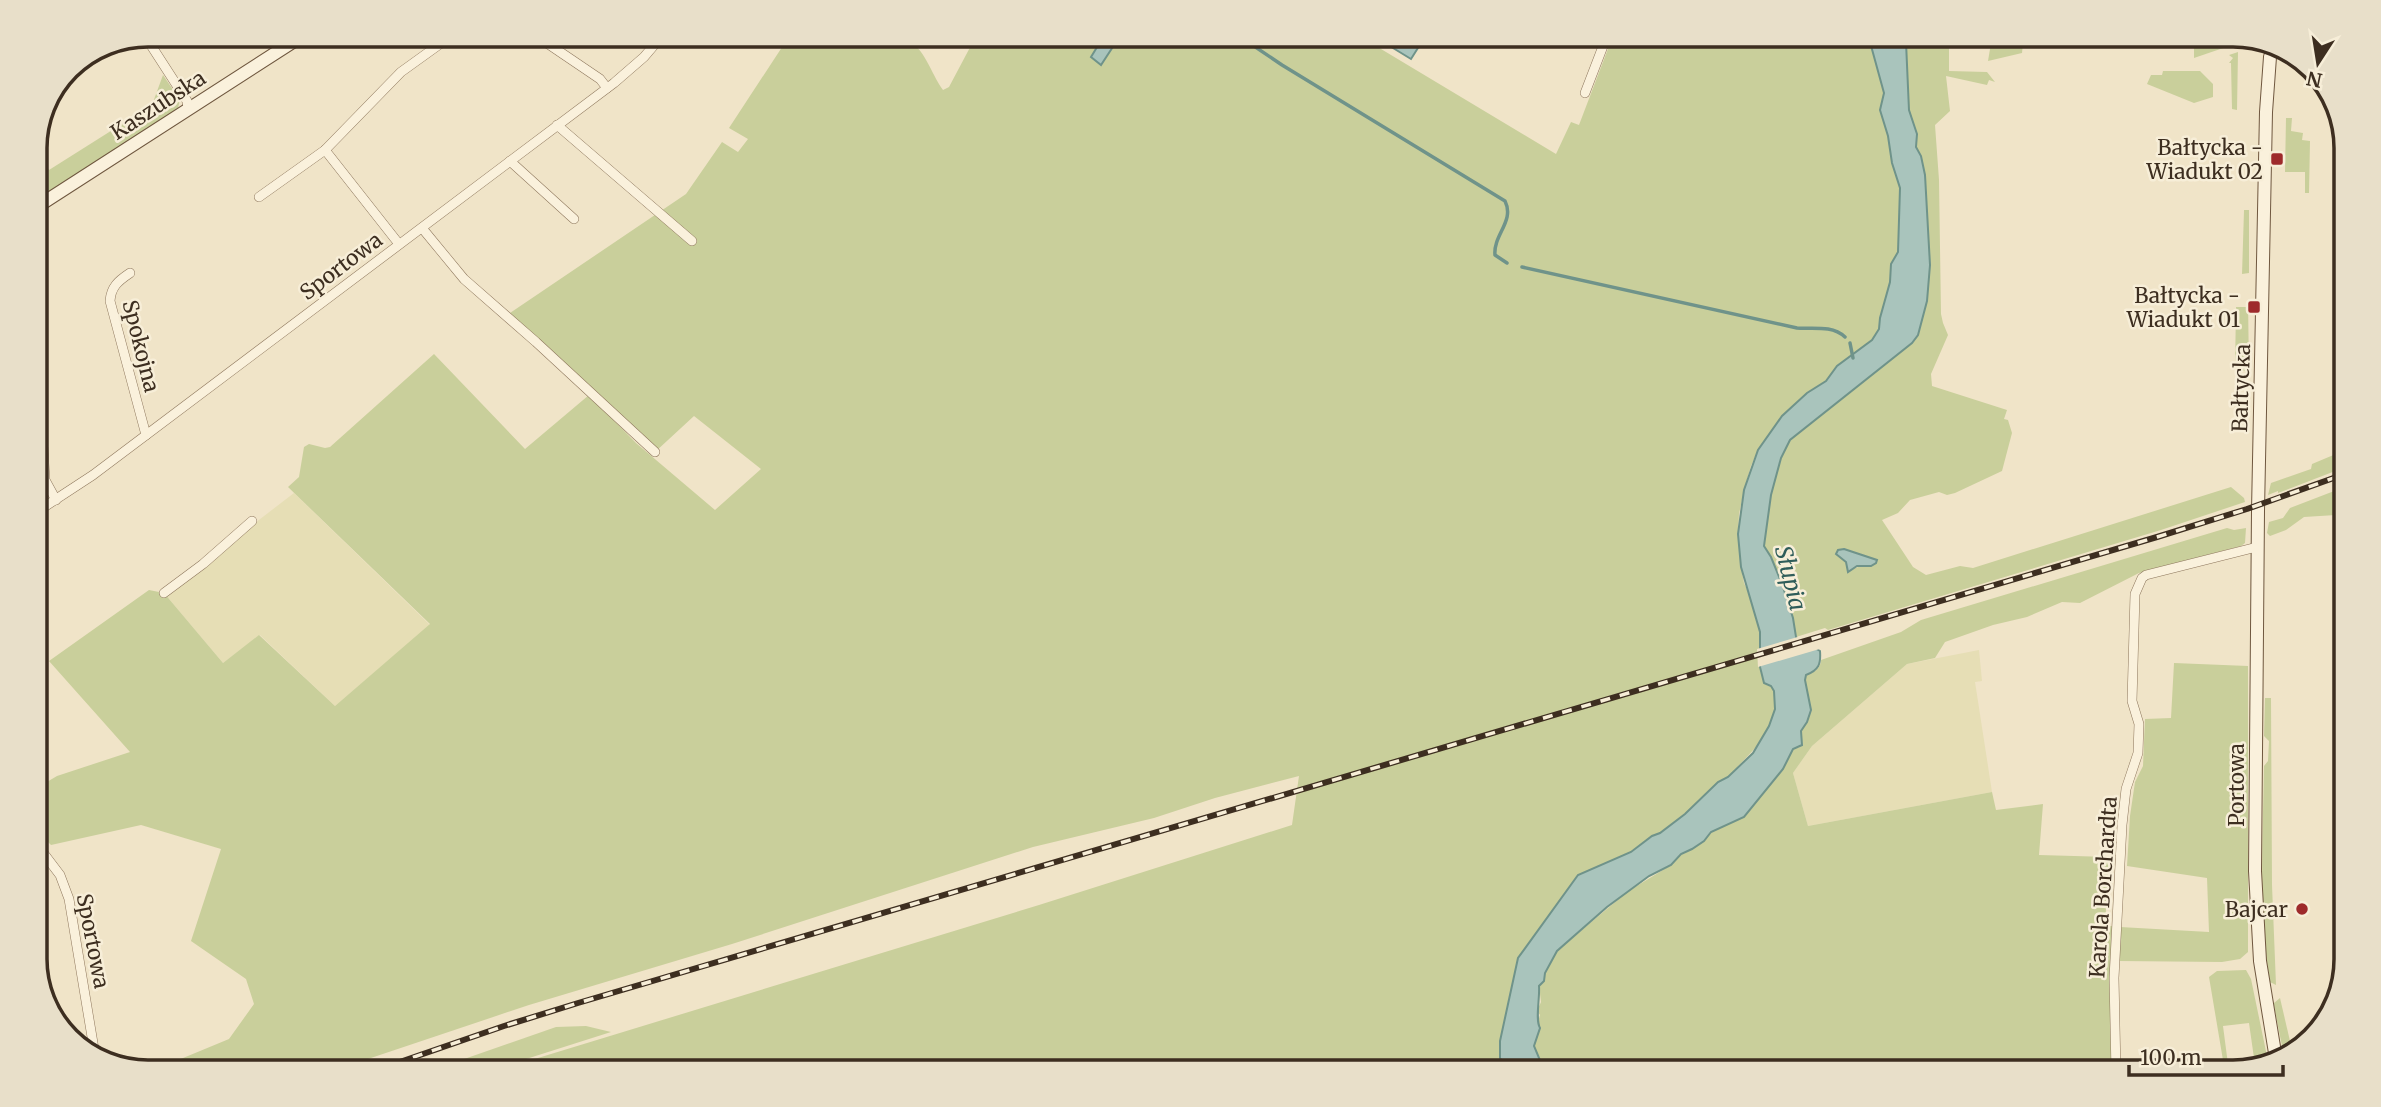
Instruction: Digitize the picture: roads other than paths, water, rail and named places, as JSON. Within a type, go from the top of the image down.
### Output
[{"type":"main road","name":"Kaszubska","points":[[47,200],[281,47]]},
{"type":"main road","name":"Bałtycka","points":[[2258,510],[2266,113],[2270,57]]},
{"type":"main road","name":"Portowa","points":[[2258,510],[2256,919],[2264,996],[2274,1050]]},
{"type":"street","points":[[152,47],[187,101],[188,108]]},
{"type":"street","points":[[259,197],[325,150],[401,72],[436,47]]},
{"type":"street","points":[[553,47],[600,79],[607,88]]},
{"type":"street","name":"Sportowa","points":[[47,506],[93,475],[607,88],[652,47]]},
{"type":"street","points":[[1585,93],[1603,47]]},
{"type":"street","points":[[557,125],[692,241]]},
{"type":"street","points":[[325,150],[399,244]]},
{"type":"street","points":[[510,161],[574,219]]},
{"type":"street","points":[[422,228],[464,279],[655,452]]},
{"type":"street","name":"Spokojna","points":[[130,273],[116,283],[110,301],[146,435]]},
{"type":"street","points":[[47,484],[56,500]]},
{"type":"street","points":[[163,593],[203,564],[252,521]]},
{"type":"street","name":"Karola Borchardta","points":[[2116,1060],[2114,978],[2122,825],[2126,789],[2136,761],[2139,734],[2138,719],[2132,701],[2134,594],[2146,575],[2257,547]]},
{"type":"street","name":"Sportowa","points":[[47,858],[60,875],[69,899],[93,1043]]},
{"type":"water","points":[[1097,47],[1113,47],[1101,65],[1091,57]]},
{"type":"water","points":[[1391,47],[1419,47],[1411,59]]},
{"type":"water","points":[[1871,47],[1906,47],[1909,110],[1925,175],[1930,265],[1927,301],[1918,335],[1912,343],[1790,440],[1781,458],[1771,495],[1764,546],[1782,584],[1796,637],[1820,651],[1818,666],[1806,675],[1805,680],[1811,710],[1801,731],[1802,745],[1793,749],[1783,769],[1744,817],[1711,832],[1704,841],[1681,854],[1671,865],[1649,876],[1607,907],[1557,951],[1545,973],[1544,981],[1539,986],[1540,1028],[1534,1046],[1540,1060],[1501,1060],[1500,1041],[1518,958],[1578,875],[1631,852],[1685,814],[1753,753],[1769,726],[1775,709],[1774,691],[1764,683],[1760,667],[1760,632],[1741,567],[1738,534],[1744,490],[1758,450],[1782,416],[1807,393],[1826,381],[1837,366],[1872,340],[1879,329],[1890,282],[1891,264],[1898,252],[1900,188],[1880,110],[1884,93]]},
{"type":"water","points":[[1844,549],[1877,560],[1876,563],[1871,566],[1857,566],[1848,572],[1846,562],[1836,554],[1838,550]]},
{"type":"waterway","points":[[1255,47],[1505,201],[1506,222],[1497,241],[1495,255],[1507,263]]},
{"type":"waterway","points":[[1522,267],[1797,328],[1828,329],[1845,337]]},
{"type":"waterway","points":[[1850,343],[1853,358]]},
{"type":"railway","points":[[406,1060],[578,1003],[2157,537],[2334,478]]},
{"type":"place","name":"Bałtycka - Wiadukt 02","points":[[2277,159]]},
{"type":"place","name":"Bałtycka - Wiadukt 01","points":[[2254,307]]},
{"type":"place","name":"Bajcar","points":[[2302,909]]},
{"type":"water label","name":"Słupia","points":[[1791,578]]}]
